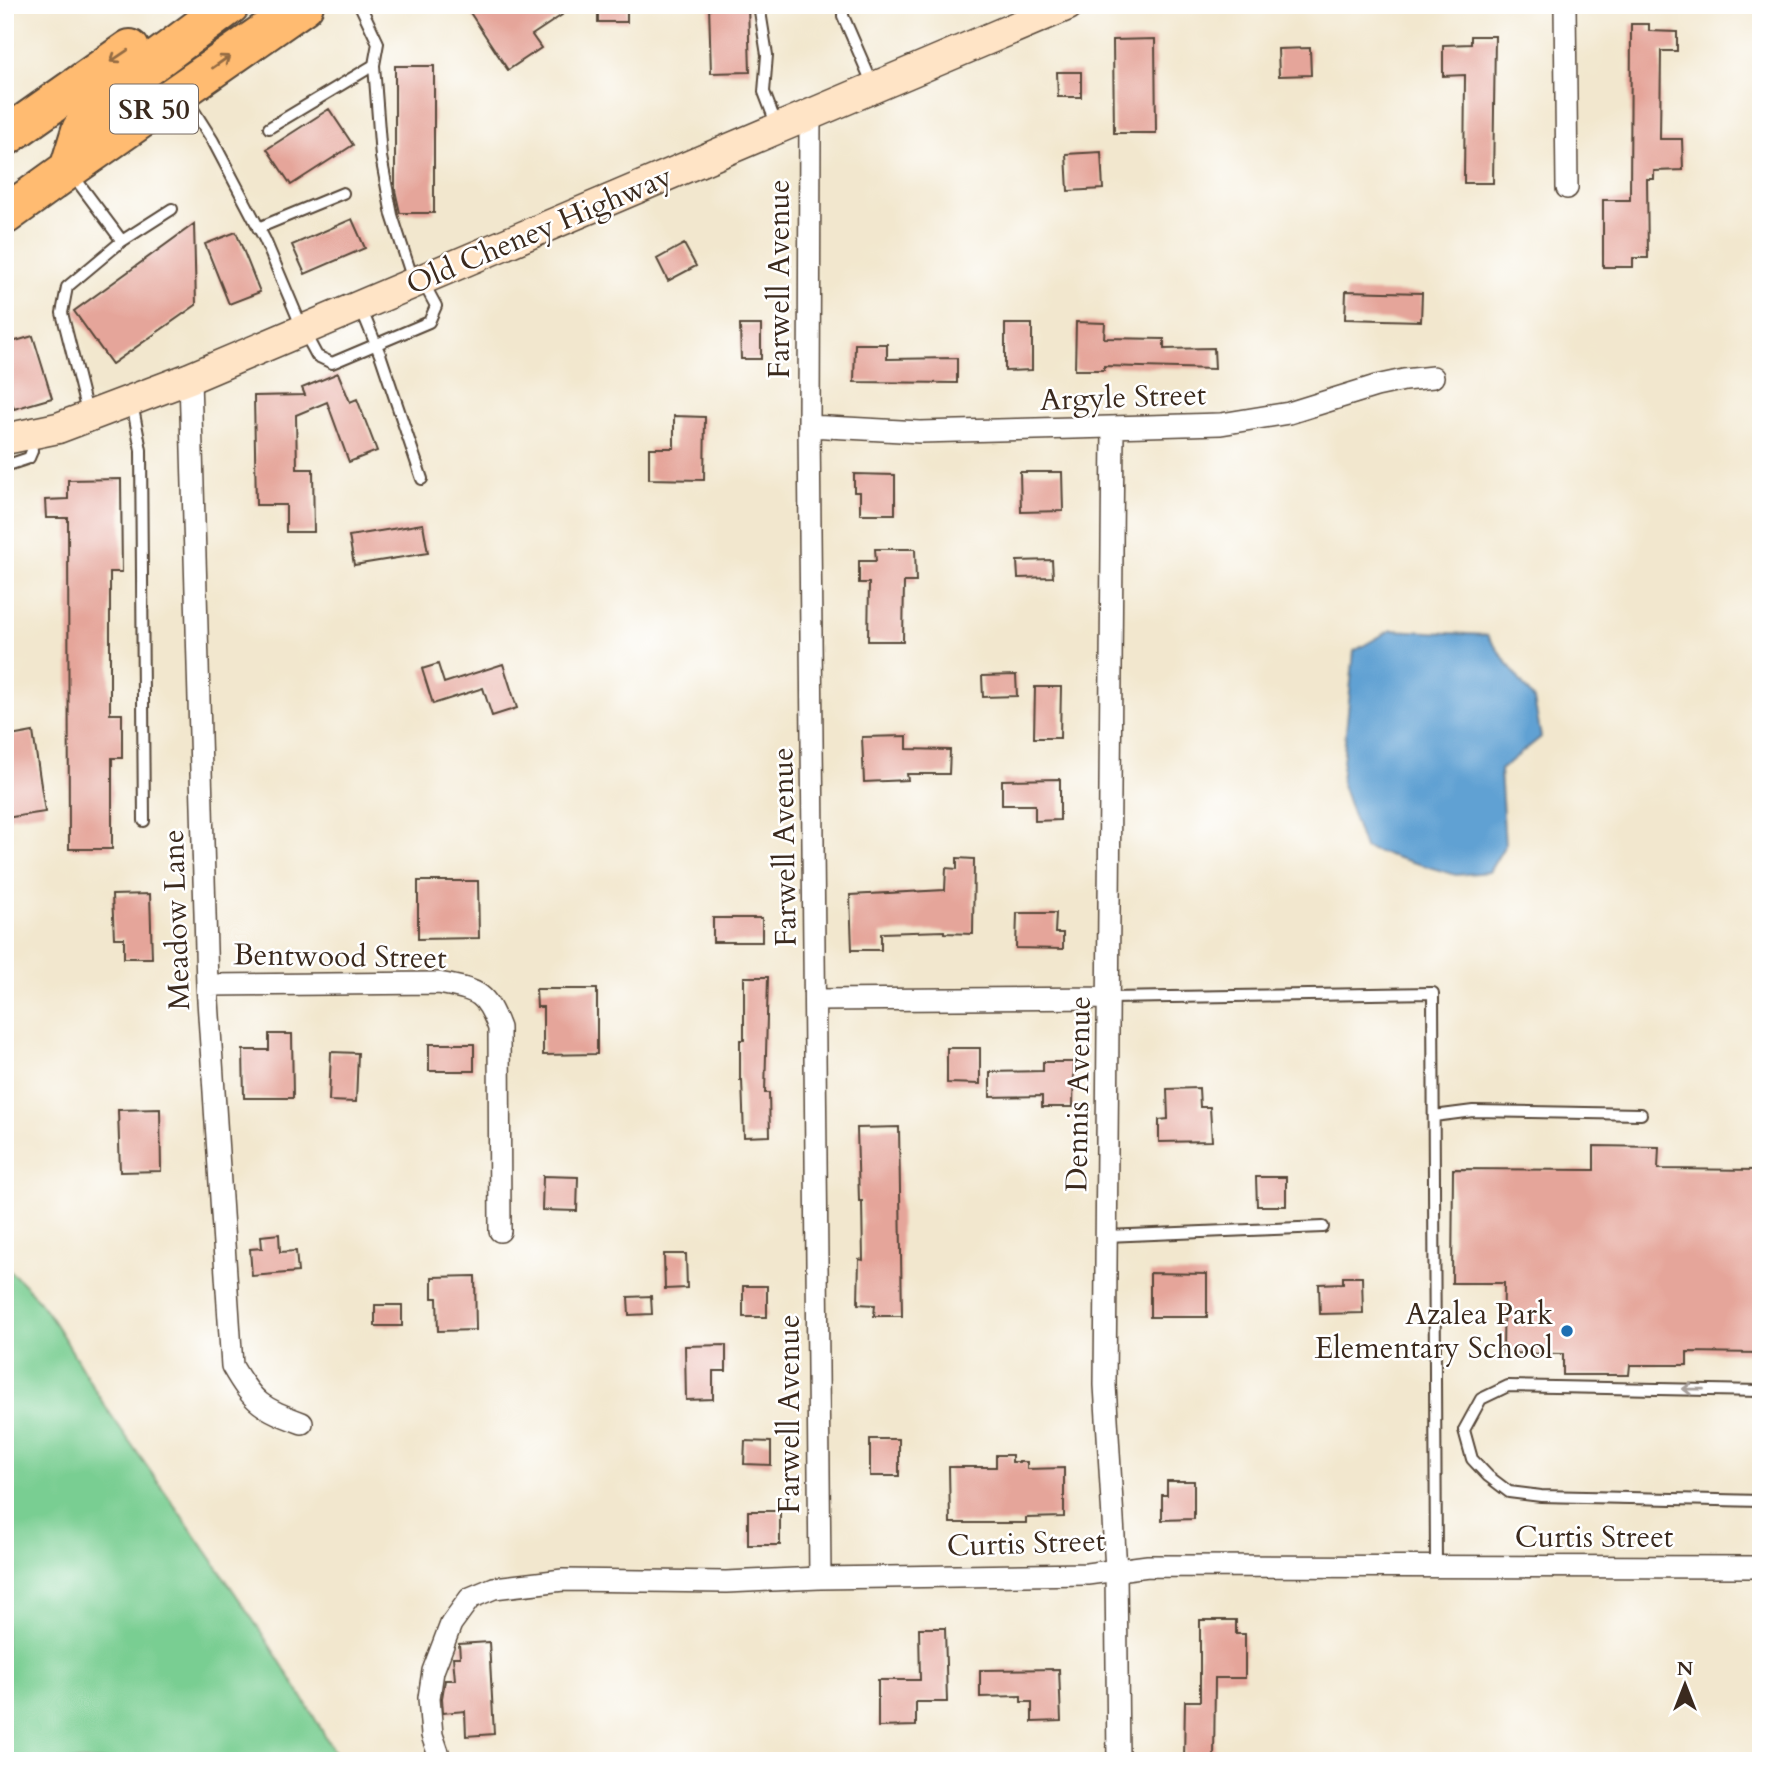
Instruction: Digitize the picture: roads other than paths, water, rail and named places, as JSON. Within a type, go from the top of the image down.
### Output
[{"type":"highway","name":"SR 50","points":[[6,137],[113,60],[197,5]]},
{"type":"highway","points":[[69,169],[81,130],[106,98],[230,5]]},
{"type":"highway","name":"SR 50","points":[[5,215],[304,5]]},
{"type":"highway","points":[[5,168],[8,161],[6,137]]},
{"type":"street","name":"Old Cheney Highway","points":[[18,436],[58,428],[190,378],[1068,5]]},
{"type":"street","points":[[1565,5],[1567,188]]},
{"type":"street","name":"Farwell Avenue","points":[[810,115],[809,426],[820,1578]]},
{"type":"street","name":"Argyle Street","points":[[809,426],[920,432],[1221,424],[1289,413],[1395,382],[1433,377]]},
{"type":"street","name":"Meadow Lane","points":[[190,378],[207,985],[232,1366],[246,1390],[267,1410],[302,1423]]},
{"type":"street","name":"Dennis Avenue","points":[[1113,428],[1104,1385],[1116,1570],[1118,1761]]},
{"type":"street","name":"Bentwood Street","points":[[207,985],[439,983],[471,989],[490,1004],[499,1028],[500,1231]]},
{"type":"street","points":[[815,1000],[1109,998]]},
{"type":"street","name":"Curtis Street","points":[[441,1761],[432,1735],[429,1698],[433,1671],[451,1624],[470,1598],[494,1588],[563,1580],[726,1582],[1087,1574],[1148,1566],[1761,1567]]},
{"type":"lane","points":[[181,90],[212,141],[258,228],[317,356],[331,363],[429,322],[436,306],[417,281],[392,215],[383,168],[374,65],[378,43],[360,5]]},
{"type":"lane","points":[[759,5],[767,55],[764,92],[778,128]]},
{"type":"lane","points":[[844,5],[843,16],[874,88]]},
{"type":"lane","points":[[269,128],[374,65]]},
{"type":"lane","points":[[69,169],[122,241]]},
{"type":"lane","points":[[258,228],[343,193]]},
{"type":"lane","points":[[88,417],[62,313],[66,287],[122,241],[172,209]]},
{"type":"lane","points":[[360,305],[422,479]]},
{"type":"lane","points":[[131,400],[141,450],[144,821]]},
{"type":"lane","points":[[5,466],[29,458],[32,451],[18,436]]},
{"type":"lane","points":[[1109,998],[1433,993],[1436,1566]]},
{"type":"lane","points":[[1434,1116],[1473,1111],[1641,1114]]},
{"type":"lane","points":[[1106,1236],[1323,1227]]},
{"type":"lane","points":[[1761,1391],[1508,1386],[1481,1399],[1464,1430],[1472,1458],[1488,1476],[1509,1492],[1541,1496],[1761,1501]]},
{"type":"water","points":[[1391,630],[1487,635],[1534,700],[1541,737],[1500,770],[1505,845],[1489,872],[1456,875],[1364,848],[1341,782],[1354,651]]},
{"type":"place","name":"Azalea Park Elementary School","points":[[1567,1331]]}]
